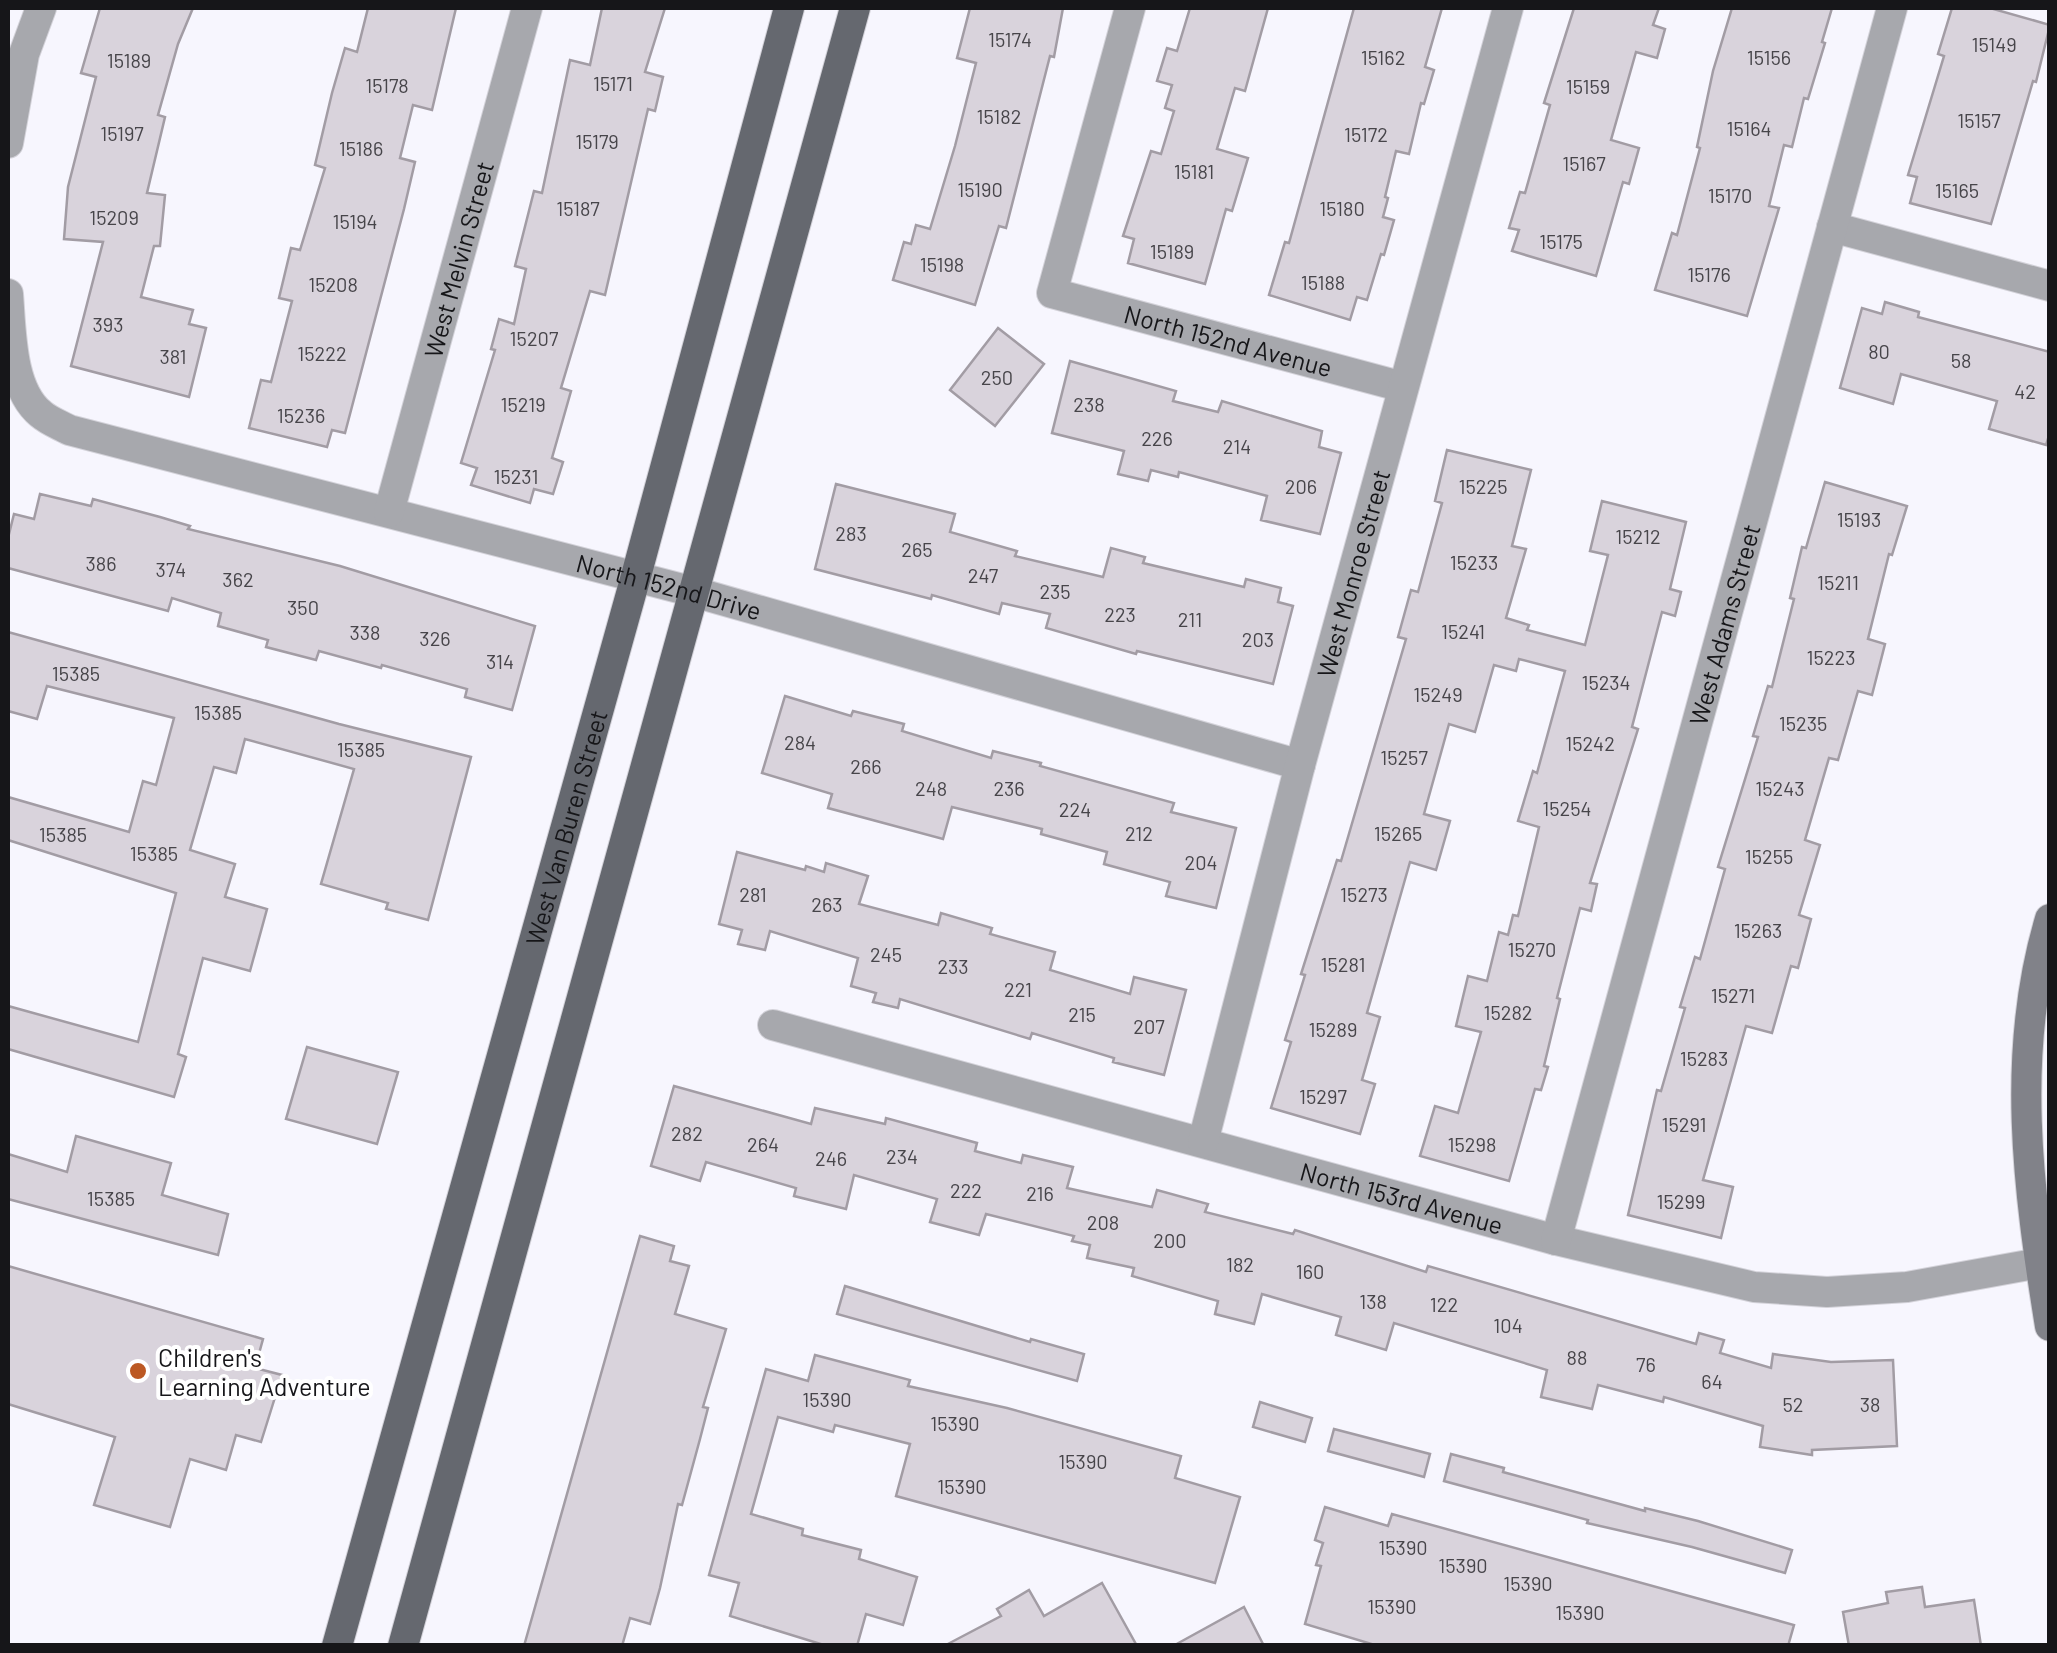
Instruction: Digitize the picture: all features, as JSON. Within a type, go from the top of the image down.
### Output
[{"type":"main road","name":"West Van Buren Street","points":[[337,1646],[636,576],[789,8]]},
{"type":"main road","points":[[403,1646],[855,8]]},
{"type":"street","points":[[8,143],[24,54],[41,8]]},
{"type":"street","name":"West Melvin Street","points":[[389,512],[527,8]]},
{"type":"street","name":"North 152nd Avenue","points":[[1130,8],[1052,293],[1403,387]]},
{"type":"street","name":"West Monroe Street","points":[[1203,1142],[1300,766],[1508,8]]},
{"type":"street","name":"West Adams Street","points":[[1556,1240],[1892,8]]},
{"type":"street","points":[[1832,227],[2050,286]]},
{"type":"street","name":"North 152nd Drive","points":[[8,294],[14,352],[24,390],[39,413],[69,430],[636,576],[1300,766]]},
{"type":"street","points":[[2050,919],[2027,1025],[2024,1110],[2050,1326]]},
{"type":"street","name":"North 153rd Avenue","points":[[773,1025],[1556,1240],[1754,1287],[1827,1292],[1906,1288],[2040,1262]]},
{"type":"building","points":[[100,8],[193,8],[178,44],[158,115],[165,117],[147,193],[165,195],[160,246],[154,246],[141,297],[193,310],[189,324],[206,328],[189,397],[71,366],[103,242],[64,239],[68,187],[96,77],[81,73]]},
{"type":"building","points":[[368,8],[456,8],[432,110],[413,105],[400,158],[415,162],[404,209],[345,433],[332,430],[327,447],[249,428],[261,380],[271,382],[292,301],[279,298],[291,248],[300,250],[325,168],[315,165],[332,93],[345,48],[357,52]]},
{"type":"building","points":[[602,8],[665,8],[645,72],[663,77],[655,111],[648,109],[605,295],[590,291],[561,388],[571,391],[552,458],[563,462],[553,494],[534,489],[530,503],[471,485],[477,468],[461,463],[495,350],[491,349],[499,319],[514,324],[526,269],[515,266],[534,191],[542,193],[570,60],[590,65]]},
{"type":"building","points":[[970,8],[1063,8],[1054,57],[1050,56],[1006,228],[999,226],[975,305],[893,280],[904,242],[911,244],[916,225],[930,229],[955,146],[976,63],[957,58]]},
{"type":"building","points":[[1190,8],[1268,8],[1245,91],[1235,88],[1217,149],[1248,158],[1232,211],[1226,209],[1205,284],[1128,263],[1134,239],[1123,236],[1151,151],[1161,154],[1174,111],[1165,108],[1172,85],[1157,81],[1167,48],[1177,51]]},
{"type":"building","points":[[1354,8],[1442,8],[1425,67],[1434,70],[1424,104],[1421,103],[1409,154],[1396,151],[1385,197],[1388,198],[1383,217],[1394,220],[1384,255],[1381,254],[1367,300],[1357,297],[1350,320],[1269,295],[1285,242],[1289,243]]},
{"type":"building","points":[[1574,8],[1659,8],[1653,25],[1665,29],[1657,58],[1636,52],[1611,140],[1639,148],[1629,184],[1623,182],[1596,276],[1512,251],[1519,230],[1509,228],[1520,192],[1525,193],[1550,105],[1544,103]]},
{"type":"building","points":[[1732,8],[1832,8],[1792,147],[1784,145],[1769,206],[1779,208],[1747,316],[1655,290],[1672,233],[1677,235],[1700,148],[1697,147],[1713,71]]},
{"type":"building","points":[[1952,8],[1990,8],[2050,25],[1991,224],[1910,203],[1917,177],[1908,175],[1944,56],[1938,54]]},
{"type":"building","points":[[1885,302],[1919,312],[1918,317],[2050,352],[2050,432],[2046,445],[1989,429],[1997,401],[1901,374],[1893,404],[1840,388],[1862,308],[1882,314]]},
{"type":"building","points":[[998,328],[1044,364],[995,426],[950,390]]},
{"type":"building","points":[[1070,361],[1176,391],[1173,401],[1218,412],[1222,401],[1322,431],[1319,447],[1341,453],[1320,534],[1261,520],[1267,496],[1179,472],[1178,477],[1151,470],[1148,481],[1118,474],[1124,451],[1052,433]]},
{"type":"building","points":[[1447,450],[1531,470],[1512,546],[1526,549],[1506,618],[1529,625],[1527,630],[1585,645],[1608,555],[1590,551],[1602,501],[1686,522],[1670,589],[1681,592],[1675,616],[1662,612],[1632,727],[1638,729],[1590,883],[1597,884],[1591,911],[1580,908],[1557,998],[1560,999],[1544,1066],[1548,1067],[1541,1090],[1535,1089],[1509,1181],[1420,1156],[1435,1106],[1458,1113],[1481,1032],[1456,1026],[1468,976],[1487,981],[1499,932],[1508,935],[1513,915],[1518,916],[1539,827],[1518,821],[1533,771],[1537,773],[1565,671],[1519,659],[1516,671],[1494,665],[1475,732],[1449,724],[1424,814],[1450,821],[1436,870],[1410,862],[1367,1013],[1380,1017],[1362,1080],[1375,1084],[1360,1134],[1271,1108],[1291,1042],[1285,1040],[1305,975],[1301,974],[1337,860],[1341,861],[1406,639],[1398,637],[1411,590],[1418,592],[1442,503],[1435,501]]},
{"type":"building","points":[[1825,482],[1907,506],[1892,555],[1889,554],[1868,639],[1885,644],[1872,695],[1858,691],[1838,760],[1829,758],[1805,840],[1820,845],[1799,915],[1811,919],[1798,968],[1791,966],[1772,1033],[1746,1026],[1703,1180],[1733,1187],[1721,1238],[1628,1215],[1657,1090],[1661,1091],[1685,1008],[1680,1007],[1695,957],[1700,959],[1725,869],[1718,867],[1758,737],[1753,736],[1768,686],[1772,687],[1794,599],[1790,598],[1802,547],[1806,548]]},
{"type":"building","points":[[836,484],[955,514],[950,532],[1017,551],[1015,556],[1103,577],[1111,548],[1145,557],[1143,563],[1244,587],[1246,579],[1281,588],[1278,602],[1293,606],[1273,684],[1137,651],[1136,654],[1046,628],[1050,614],[1002,603],[999,614],[815,569]]},
{"type":"building","points":[[40,494],[91,506],[93,499],[190,526],[188,529],[340,566],[535,626],[512,710],[465,697],[467,689],[382,665],[381,668],[319,651],[316,660],[266,647],[268,640],[218,626],[221,613],[172,598],[168,611],[8,568],[8,538],[14,514],[34,519]]},
{"type":"building","points":[[8,632],[471,757],[428,920],[386,909],[388,903],[321,884],[354,769],[245,739],[236,773],[214,767],[190,850],[235,864],[225,897],[267,909],[250,971],[203,958],[178,1054],[186,1057],[174,1097],[8,1049],[8,1006],[138,1042],[176,893],[8,840],[8,797],[129,832],[143,781],[156,785],[174,718],[47,686],[37,719],[8,711]]},
{"type":"building","points":[[785,696],[851,716],[853,711],[904,724],[902,731],[991,758],[993,751],[1041,763],[1040,766],[1174,803],[1171,812],[1236,828],[1216,908],[1166,896],[1170,882],[1104,864],[1107,852],[1041,834],[1042,829],[952,807],[943,839],[828,808],[832,794],[762,773]]},
{"type":"building","points":[[737,852],[805,870],[806,866],[824,872],[826,863],[868,876],[859,904],[938,925],[941,913],[992,928],[990,934],[1055,952],[1050,970],[1130,994],[1134,977],[1186,990],[1164,1075],[1113,1062],[1114,1058],[1032,1033],[1030,1039],[900,999],[898,1008],[873,1002],[876,993],[851,986],[858,958],[770,931],[765,950],[738,944],[742,930],[719,924]]},
{"type":"building","points":[[307,1047],[398,1072],[377,1144],[286,1119]]},
{"type":"building","points":[[674,1086],[811,1124],[815,1108],[885,1124],[886,1118],[977,1143],[975,1151],[1021,1163],[1023,1155],[1073,1167],[1067,1188],[1152,1207],[1157,1190],[1208,1204],[1205,1212],[1293,1234],[1295,1230],[1426,1272],[1428,1266],[1696,1344],[1699,1333],[1724,1340],[1720,1353],[1771,1368],[1773,1354],[1831,1362],[1893,1360],[1897,1446],[1812,1450],[1812,1455],[1760,1447],[1763,1426],[1664,1397],[1663,1402],[1598,1385],[1592,1409],[1541,1397],[1547,1370],[1394,1323],[1386,1350],[1336,1335],[1341,1317],[1262,1294],[1254,1324],[1215,1314],[1218,1301],[1132,1276],[1134,1268],[1087,1258],[1090,1245],[1072,1241],[1074,1236],[986,1214],[979,1235],[930,1222],[937,1199],[854,1175],[846,1209],[794,1196],[796,1188],[706,1162],[700,1181],[651,1166]]},
{"type":"building","points":[[76,1136],[171,1163],[162,1195],[228,1214],[218,1255],[8,1199],[8,1154],[67,1172]]},
{"type":"building","points":[[640,1236],[674,1246],[670,1261],[689,1266],[675,1314],[726,1329],[650,1624],[630,1618],[622,1646],[524,1646]]},
{"type":"building","name":"Children's Learning Adventure","points":[[8,1266],[263,1339],[255,1368],[282,1375],[261,1442],[236,1435],[226,1470],[190,1459],[170,1527],[94,1505],[115,1437],[8,1404]]},
{"type":"building","points":[[845,1286],[1030,1342],[1031,1339],[1084,1354],[1077,1381],[837,1314]]},
{"type":"building","points":[[815,1355],[910,1380],[908,1386],[1007,1408],[1181,1456],[1175,1478],[1240,1497],[1215,1583],[896,1496],[910,1444],[835,1425],[833,1432],[778,1417],[751,1514],[803,1529],[802,1535],[861,1550],[859,1559],[917,1577],[903,1625],[866,1614],[857,1646],[827,1646],[730,1616],[739,1583],[709,1575],[766,1369],[808,1381]]},
{"type":"building","points":[[1260,1402],[1312,1418],[1305,1442],[1253,1427]]},
{"type":"building","points":[[1334,1429],[1430,1454],[1424,1477],[1328,1451]]},
{"type":"building","points":[[1451,1454],[1504,1468],[1503,1472],[1645,1511],[1698,1521],[1792,1550],[1785,1573],[1587,1523],[1588,1520],[1444,1481]]},
{"type":"building","points":[[1325,1507],[1388,1526],[1392,1514],[1794,1625],[1788,1646],[1378,1646],[1305,1624],[1321,1566],[1316,1565],[1323,1543],[1315,1540]]},
{"type":"building","points":[[1102,1583],[1137,1646],[944,1646],[1001,1616],[997,1609],[1029,1590],[1044,1616]]},
{"type":"building","points":[[1922,1587],[1925,1607],[1974,1600],[1981,1646],[1849,1646],[1843,1612],[1888,1603],[1886,1592]]},
{"type":"building","points":[[1244,1607],[1264,1646],[1173,1646]]},
{"type":"place","name":"Children's Learning Adventure","points":[[138,1371]]}]
